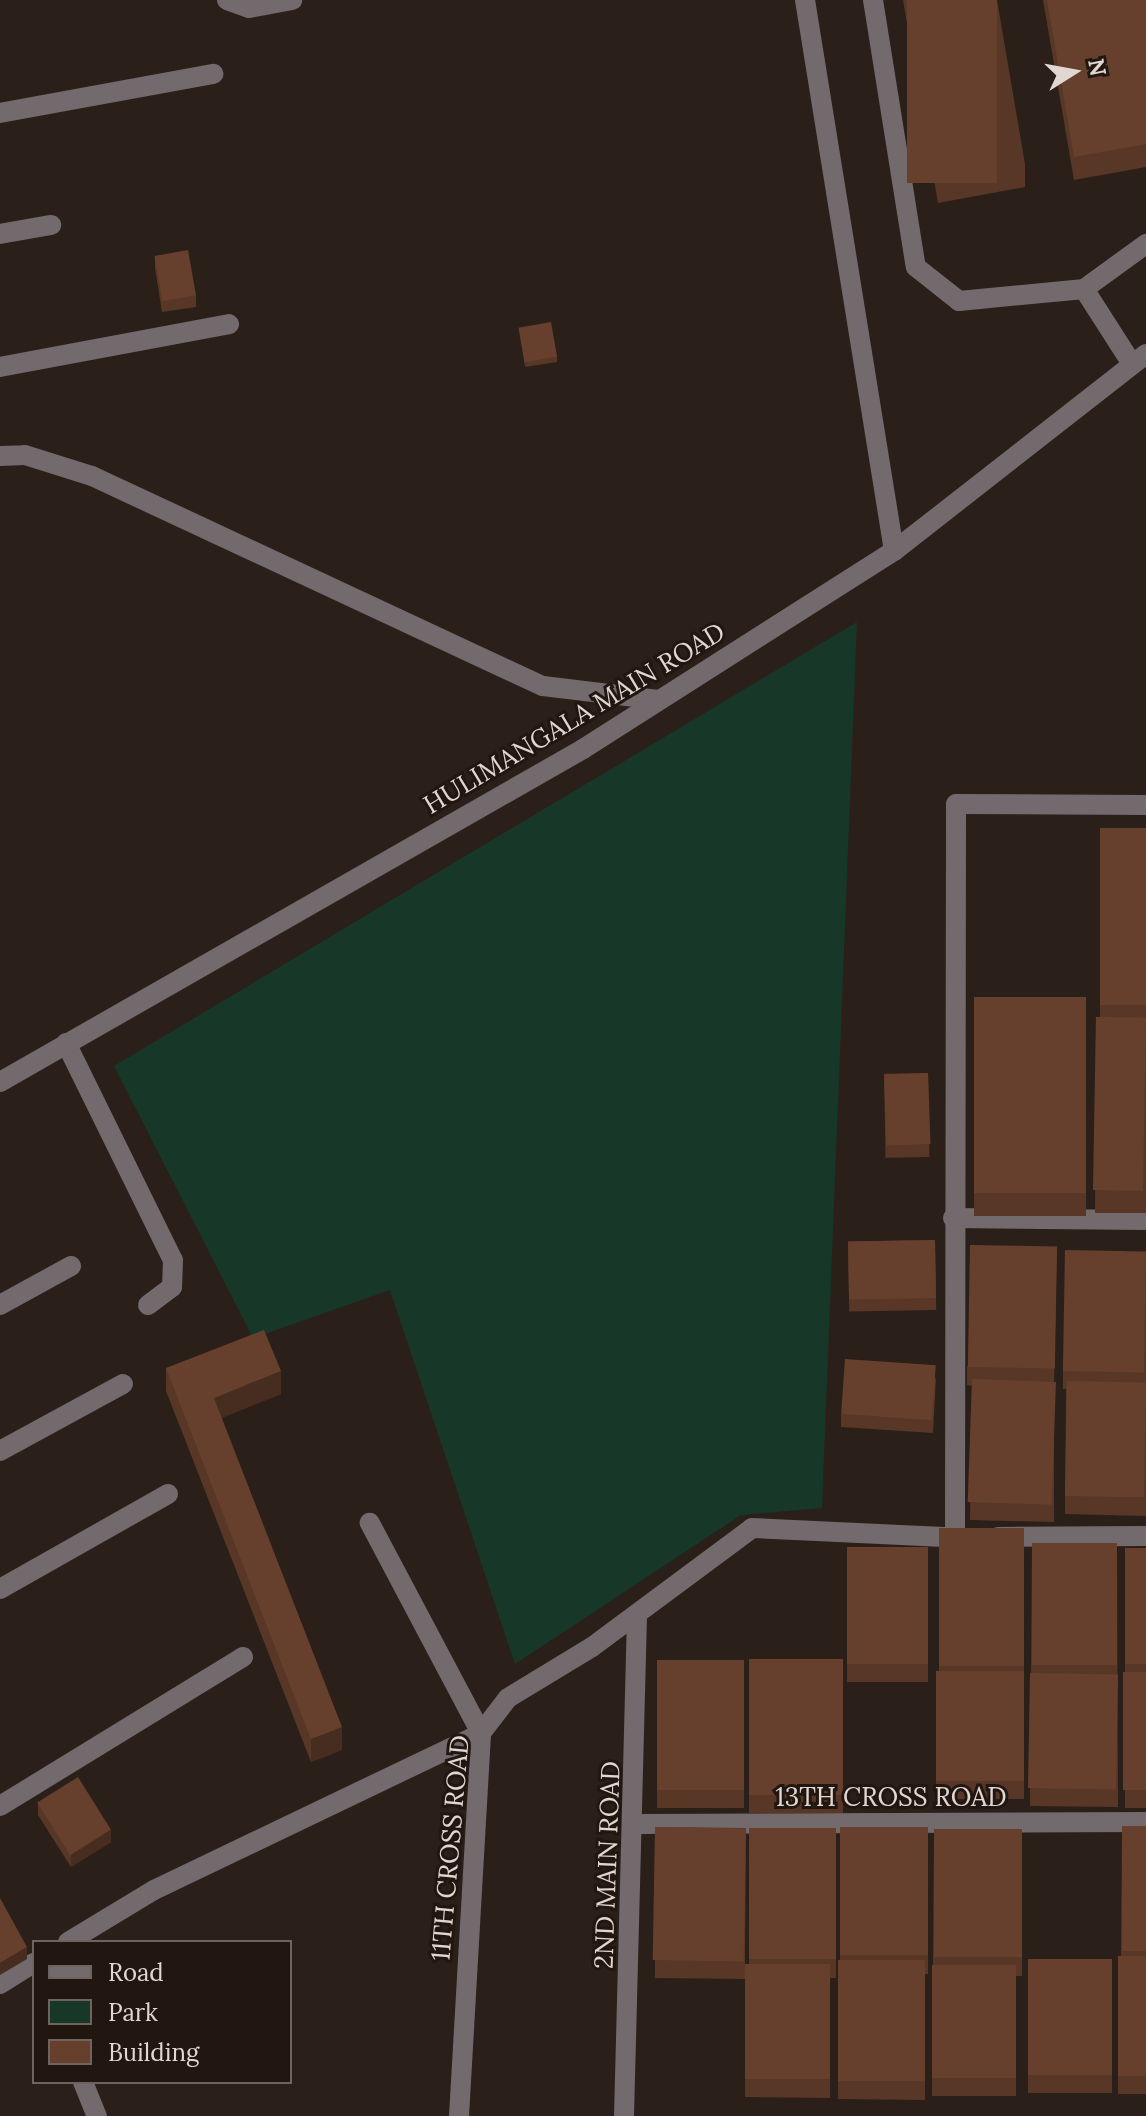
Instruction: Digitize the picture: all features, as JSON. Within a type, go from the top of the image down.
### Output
[{"type":"street","points":[[227,0],[249,8],[292,0]]},
{"type":"street","points":[[805,0],[894,551]]},
{"type":"street","points":[[873,0],[916,267],[959,301],[1084,289],[1146,244]]},
{"type":"street","points":[[0,113],[213,74]]},
{"type":"street","points":[[0,234],[51,225]]},
{"type":"street","points":[[1084,289],[1139,359]]},
{"type":"street","points":[[0,367],[229,324]]},
{"type":"street","name":"HULIMANGALA MAIN ROAD","points":[[0,1082],[658,700],[894,551],[1139,359]]},
{"type":"street","points":[[0,456],[25,455],[92,476],[543,686],[658,700]]},
{"type":"street","points":[[1146,805],[956,804],[953,1218],[955,1538],[1146,1536]]},
{"type":"street","points":[[66,1043],[173,1260],[172,1287],[148,1305]]},
{"type":"street","points":[[953,1218],[1146,1220]]},
{"type":"street","points":[[0,1305],[71,1266]]},
{"type":"street","points":[[0,1451],[123,1384]]},
{"type":"street","points":[[0,1589],[168,1494]]},
{"type":"street","points":[[71,1940],[154,1890],[481,1733],[370,1523]]},
{"type":"street","name":"11TH CROSS ROAD","points":[[459,2116],[481,1733],[508,1698],[637,1615],[752,1528],[955,1538]]},
{"type":"street","name":"2ND MAIN ROAD","points":[[624,2116],[637,1824],[637,1615]]},
{"type":"street","points":[[0,1806],[243,1657]]},
{"type":"street","name":"13TH CROSS ROAD","points":[[637,1824],[1146,1822]]},
{"type":"street","points":[[0,1984],[32,1964]]},
{"type":"street","points":[[84,2084],[97,2116]]},
{"type":"green space","points":[[857,622],[822,1508],[741,1515],[515,1664],[390,1290],[253,1338],[114,1066]]},
{"type":"building","points":[[907,0],[997,0],[997,183],[907,183]]},
{"type":"building","points":[[1047,0],[1146,0],[1146,144],[1074,157]]},
{"type":"building","points":[[188,250],[196,295],[163,301],[155,256]]},
{"type":"building","points":[[551,322],[557,356],[525,362],[519,328]]},
{"type":"building","points":[[1100,828],[1146,828],[1146,1005],[1100,1005]]},
{"type":"building","points":[[974,997],[1086,997],[1086,1193],[974,1193]]},
{"type":"building","points":[[1096,1017],[1146,1018],[1143,1191],[1093,1190]]},
{"type":"building","points":[[928,1073],[930,1144],[887,1145],[884,1075]]},
{"type":"building","points":[[935,1240],[936,1298],[849,1300],[848,1242]]},
{"type":"building","points":[[970,1245],[1057,1247],[1055,1368],[968,1367]]},
{"type":"building","points":[[1065,1250],[1146,1251],[1144,1372],[1063,1371]]},
{"type":"building","points":[[264,1330],[281,1371],[214,1398],[342,1727],[311,1739],[166,1368]]},
{"type":"building","points":[[845,1359],[936,1365],[932,1420],[841,1414]]},
{"type":"building","points":[[972,1379],[1056,1382],[1052,1505],[968,1502]]},
{"type":"building","points":[[1067,1381],[1146,1382],[1144,1497],[1065,1496]]},
{"type":"building","points":[[939,1528],[1024,1528],[1024,1666],[939,1666]]},
{"type":"building","points":[[1032,1543],[1117,1543],[1117,1665],[1032,1665]]},
{"type":"building","points":[[847,1547],[928,1547],[928,1664],[847,1664]]},
{"type":"building","points":[[1125,1548],[1146,1548],[1146,1664],[1125,1664]]},
{"type":"building","points":[[749,1659],[843,1659],[843,1795],[749,1795]]},
{"type":"building","points":[[657,1660],[744,1660],[744,1790],[657,1790]]},
{"type":"building","points":[[936,1671],[1024,1671],[1024,1781],[936,1781]]},
{"type":"building","points":[[1123,1672],[1146,1672],[1146,1790],[1123,1790]]},
{"type":"building","points":[[1030,1673],[1118,1675],[1116,1790],[1028,1788]]},
{"type":"building","points":[[78,1777],[111,1830],[70,1855],[37,1802]]},
{"type":"building","points":[[1122,1826],[1146,1826],[1146,1951],[1122,1951]]},
{"type":"building","points":[[655,1827],[746,1829],[744,1962],[653,1960]]},
{"type":"building","points":[[840,1827],[928,1827],[928,1955],[840,1955]]},
{"type":"building","points":[[749,1828],[836,1828],[836,1959],[749,1959]]},
{"type":"building","points":[[934,1829],[1022,1829],[1022,1957],[934,1957]]},
{"type":"building","points":[[0,1898],[27,1947],[0,1963]]},
{"type":"building","points":[[1118,1956],[1146,1956],[1146,2076],[1118,2076]]},
{"type":"building","points":[[1028,1959],[1112,1959],[1112,2075],[1028,2075]]},
{"type":"building","points":[[838,1960],[925,1960],[925,2081],[838,2081]]},
{"type":"building","points":[[745,1964],[830,1964],[830,2079],[745,2079]]},
{"type":"building","points":[[932,1965],[1016,1965],[1016,2078],[932,2078]]}]
